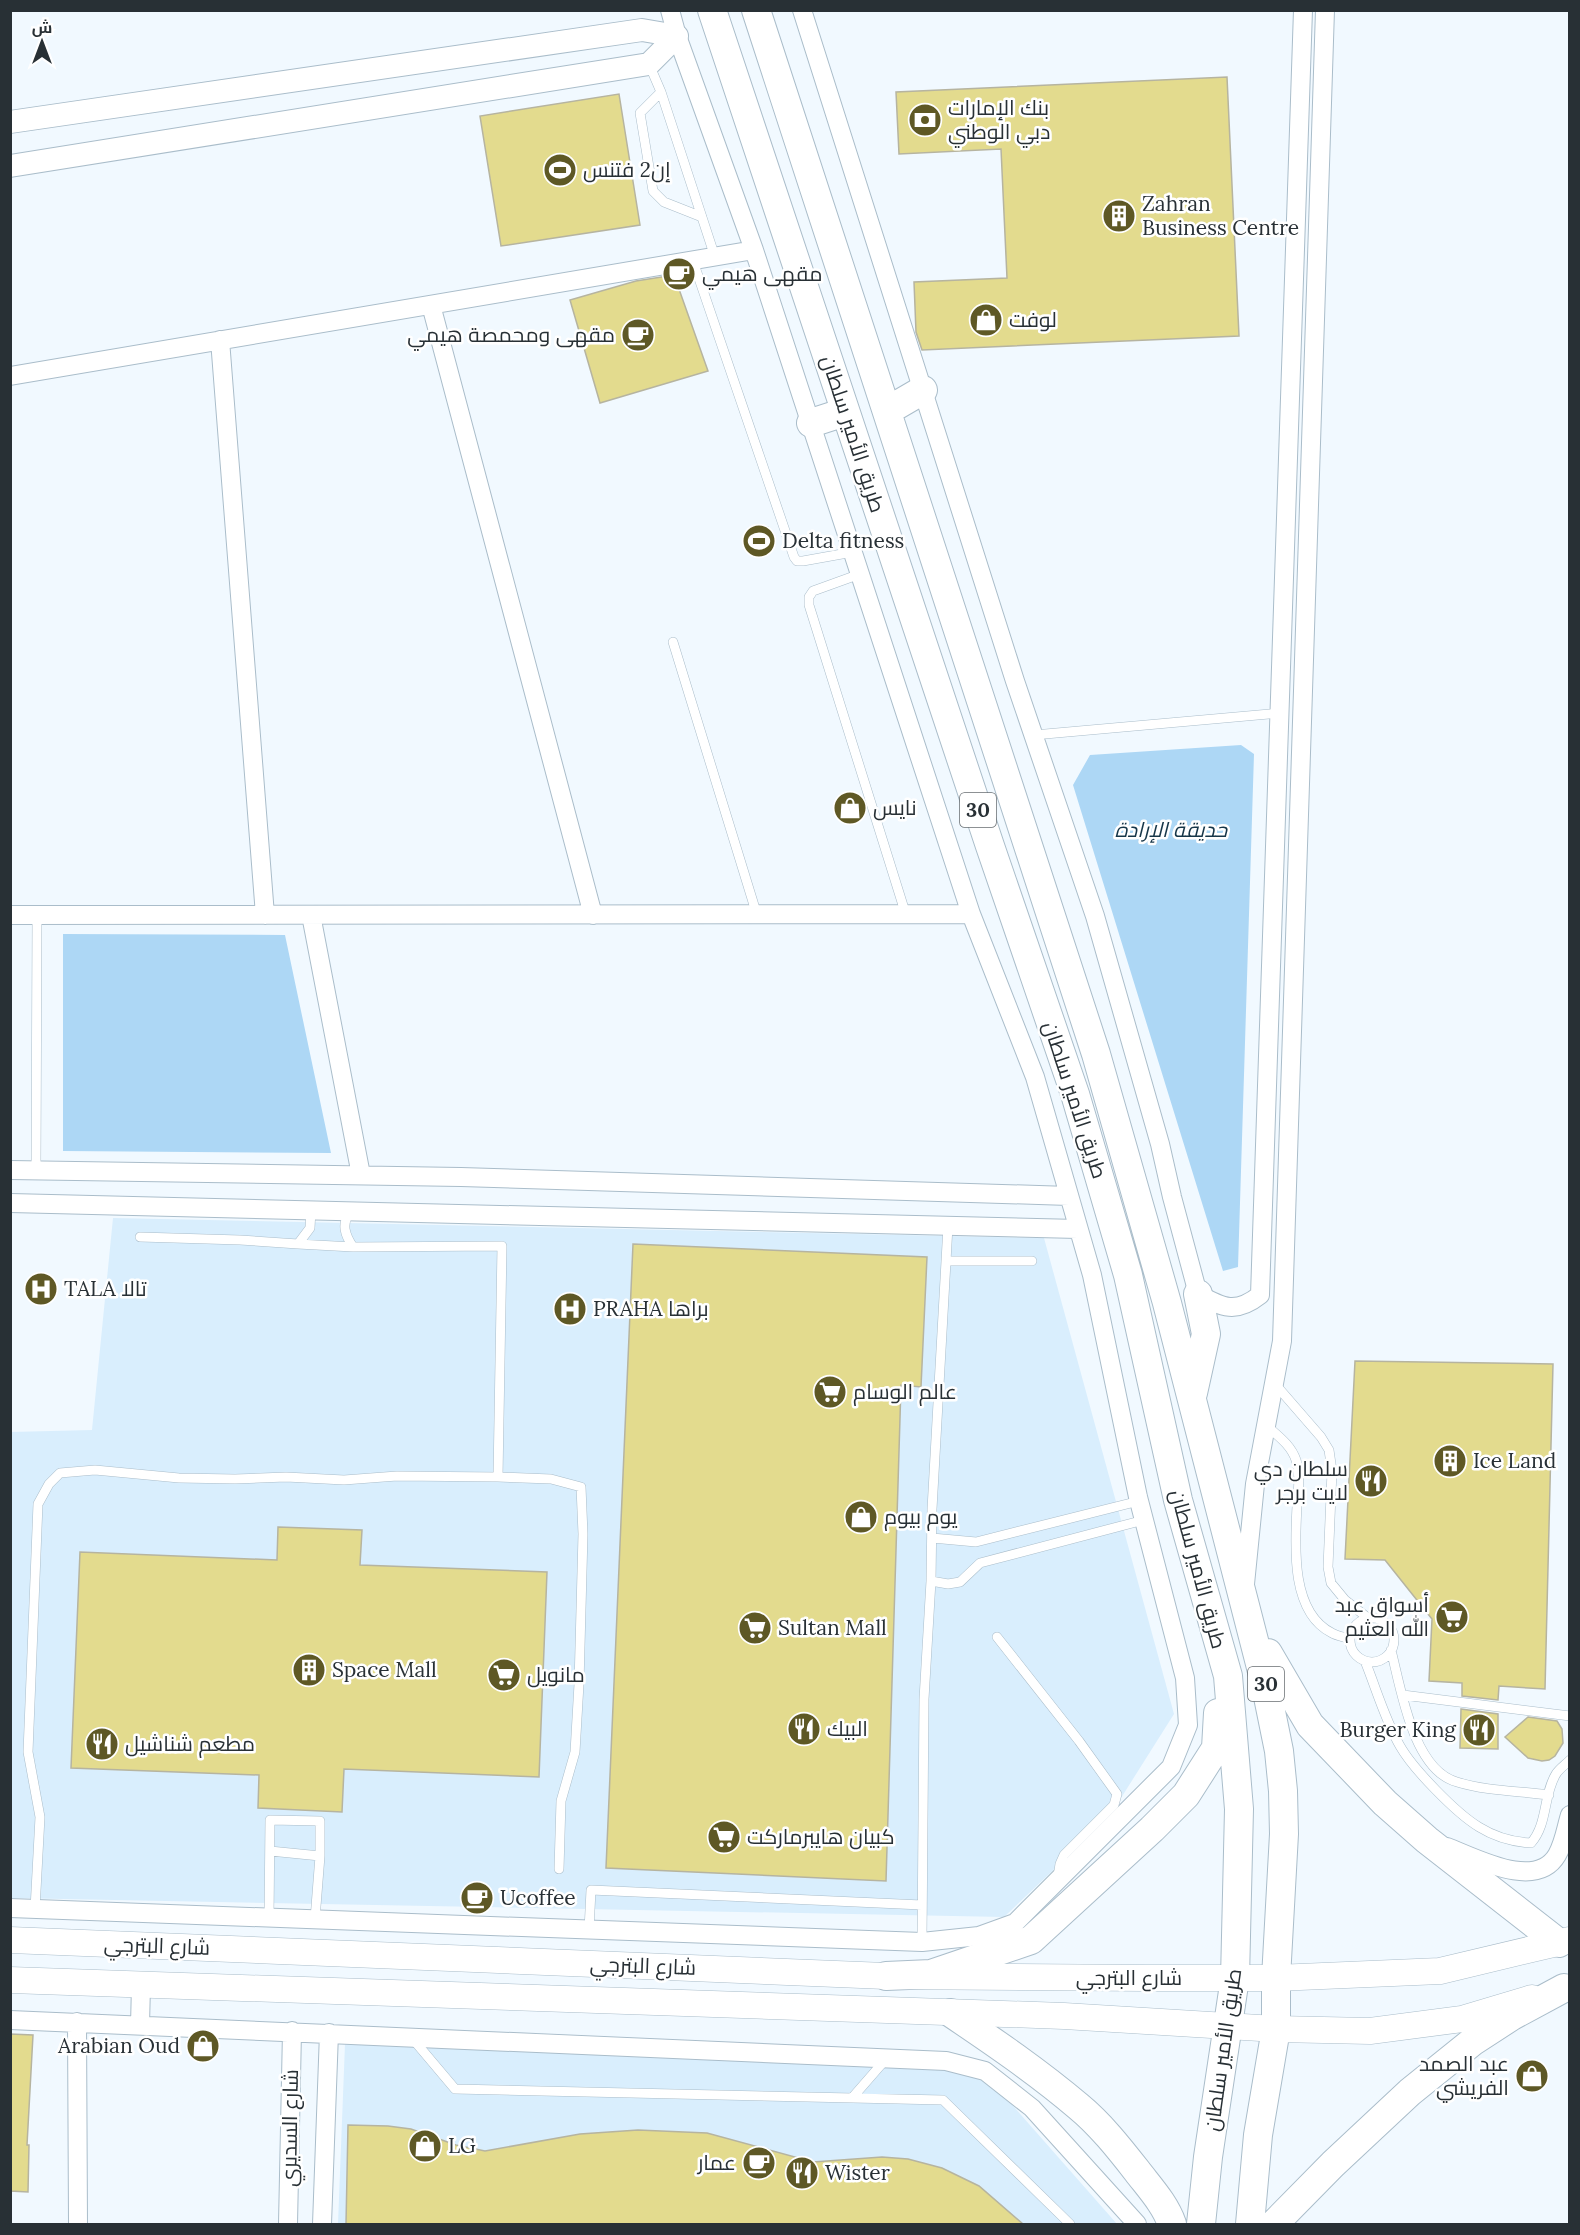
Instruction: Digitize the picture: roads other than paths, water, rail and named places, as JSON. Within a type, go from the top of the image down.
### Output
[{"type":"main road","name":"طريق الأمير سلطان","points":[[712,10],[990,846],[1075,1094],[1128,1275],[1178,1500],[1228,1676],[1239,1809],[1235,1977],[1226,2026],[1201,2224]]},
{"type":"main road","name":"طريق الأمير سلطان","points":[[756,10],[1096,1054],[1192,1398],[1266,1687],[1279,1751],[1284,1833],[1276,1978],[1276,2029],[1258,2135],[1250,2224]]},
{"type":"main road","points":[[887,411],[923,390]]},
{"type":"main road","points":[[811,423],[845,412]]},
{"type":"main road","points":[[990,846],[1005,843],[1024,833]]},
{"type":"main road","points":[[1192,1398],[1206,1334],[1198,1294]]},
{"type":"main road","points":[[1244,1600],[1272,1661],[1310,1725],[1393,1811],[1427,1840],[1564,1941]]},
{"type":"main road","points":[[886,1976],[931,1974],[1031,1940],[1186,1795],[1216,1748],[1219,1689],[1211,1618]]},
{"type":"main road","name":"شارع البترجي","points":[[10,1940],[886,1976],[1276,1978],[1440,1971],[1564,1941]]},
{"type":"main road","name":"شارع البترجي","points":[[10,1980],[1064,2016],[1276,2029],[1370,2031],[1462,2019],[1567,1987]]},
{"type":"main road","points":[[1274,2224],[1333,2164],[1410,2092],[1472,2042],[1512,2016],[1567,1987]]},
{"type":"main road","points":[[951,2013],[1010,2053],[1079,2107],[1119,2148],[1167,2211],[1172,2224]]},
{"type":"street","points":[[670,10],[677,36],[754,250],[971,914],[1035,1077],[1092,1275],[1139,1501],[1185,1678],[1188,1725],[1171,1767],[1058,1880]]},
{"type":"street","points":[[802,10],[1034,735],[1095,916],[1160,1144],[1198,1294],[1220,1306],[1235,1307],[1248,1304],[1260,1295],[1303,10]]},
{"type":"street","points":[[1244,1600],[1255,1484],[1282,1341],[1325,10]]},
{"type":"street","points":[[10,122],[642,30],[677,36]]},
{"type":"street","points":[[10,166],[650,64],[677,36]]},
{"type":"street","points":[[10,376],[754,250]]},
{"type":"street","points":[[431,305],[593,915]]},
{"type":"street","points":[[220,340],[265,915]]},
{"type":"street","points":[[10,915],[971,914]]},
{"type":"street","points":[[311,915],[361,1175]]},
{"type":"street","points":[[10,1170],[361,1175],[1069,1196]]},
{"type":"street","points":[[10,1203],[1078,1229]]},
{"type":"street","points":[[1427,1840],[1516,1872],[1533,1872],[1547,1866],[1557,1856],[1569,1815]]},
{"type":"street","name":"شارع البترجي","points":[[10,1908],[922,1942],[979,1936],[1015,1923],[1058,1880]]},
{"type":"street","points":[[457,1925],[457,1958]]},
{"type":"street","points":[[140,2025],[141,1985]]},
{"type":"street","points":[[10,2019],[946,2061],[985,2071],[1032,2108],[1137,2224]]},
{"type":"street","points":[[77,2022],[78,2224]]},
{"type":"street","name":"شارع السديري","points":[[288,2224],[292,2031]]},
{"type":"street","name":"شارع السديري","points":[[322,2224],[329,2033]]},
{"type":"lane","points":[[650,64],[715,257]]},
{"type":"lane","points":[[661,92],[639,113],[652,191],[664,202],[702,217]]},
{"type":"lane","points":[[693,261],[794,557],[797,561],[803,561],[853,552]]},
{"type":"lane","points":[[860,574],[813,591],[809,597],[809,605],[906,915]]},
{"type":"lane","points":[[673,642],[758,915]]},
{"type":"lane","points":[[1034,735],[1281,713]]},
{"type":"lane","points":[[36,1171],[37,915]]},
{"type":"lane","points":[[298,1244],[310,1228],[311,1210]]},
{"type":"lane","points":[[351,1210],[345,1219],[345,1229],[347,1238],[353,1247]]},
{"type":"lane","points":[[922,1942],[924,1700],[931,1581],[932,1497],[948,1226]]},
{"type":"lane","points":[[140,1237],[353,1247],[502,1246],[498,1477]]},
{"type":"lane","points":[[947,1261],[1032,1261]]},
{"type":"lane","points":[[1275,1383],[1321,1437],[1329,1450],[1332,1471],[1328,1567],[1331,1583],[1345,1600],[1368,1618]]},
{"type":"lane","points":[[1265,1424],[1289,1446],[1299,1473],[1295,1554],[1298,1577],[1305,1599],[1312,1615],[1323,1627],[1333,1634],[1350,1639]]},
{"type":"lane","points":[[35,1909],[40,1817],[28,1752],[38,1503],[49,1484],[60,1473],[95,1470],[179,1478],[235,1479],[286,1477],[344,1480],[397,1476],[498,1477],[551,1479],[581,1487],[583,1534],[579,1684],[575,1752],[561,1801],[559,1869]]},
{"type":"lane","points":[[932,1538],[976,1542],[1139,1501]]},
{"type":"lane","points":[[931,1581],[948,1584],[960,1582],[980,1563],[1144,1520]]},
{"type":"lane","points":[[1368,1618],[1378,1619],[1386,1624],[1392,1632],[1394,1641],[1391,1650],[1384,1658],[1375,1661],[1365,1661],[1351,1648],[1352,1629],[1359,1622],[1368,1618]]},
{"type":"lane","points":[[997,1637],[1079,1741],[1117,1798],[1114,1805],[1061,1859],[1058,1880]]},
{"type":"lane","points":[[1391,1650],[1411,1726],[1422,1750],[1433,1766],[1445,1777],[1468,1785],[1549,1796]]},
{"type":"lane","points":[[1365,1661],[1398,1744],[1407,1758],[1438,1791],[1478,1826],[1517,1842],[1531,1843],[1538,1836],[1557,1772],[1569,1760]]},
{"type":"lane","points":[[1403,1695],[1569,1716]]},
{"type":"lane","points":[[269,1918],[270,1820],[320,1821],[315,1919]]},
{"type":"lane","points":[[270,1851],[320,1856]]},
{"type":"lane","points":[[589,1930],[591,1890],[922,1905]]},
{"type":"lane","points":[[411,2037],[455,2089],[943,2100],[1070,2224]]},
{"type":"lane","points":[[852,2098],[886,2059]]},
{"type":"place","name":"بنك الإمارات دبي الوطني","points":[[925,120]]},
{"type":"place","name":"إن2 فتنس","points":[[560,170]]},
{"type":"place","name":"Zahran Business Centre","points":[[1119,216]]},
{"type":"place","name":"مقهى هيمي","points":[[679,274]]},
{"type":"place","name":"لوفت","points":[[986,320]]},
{"type":"place","name":"مقهى ومحمصة هيمي","points":[[638,335]]},
{"type":"place","name":"Delta fitness","points":[[759,541]]},
{"type":"place","name":"نايس","points":[[850,808]]},
{"type":"place","name":"TALA تالا","points":[[41,1289]]},
{"type":"place","name":"PRAHA براها","points":[[570,1309]]},
{"type":"place","name":"عالم الوسام","points":[[830,1392]]},
{"type":"place","name":"Ice Land","points":[[1450,1461]]},
{"type":"place","name":"سلطان دي لايت برجر","points":[[1371,1481]]},
{"type":"place","name":"يوم بيوم","points":[[861,1517]]},
{"type":"place","name":"أسواق عبد الله العثيم","points":[[1452,1617]]},
{"type":"place","name":"Sultan Mall","points":[[755,1628]]},
{"type":"place","name":"Space Mall","points":[[309,1670]]},
{"type":"place","name":"مانويل","points":[[504,1675]]},
{"type":"place","name":"البيك","points":[[804,1729]]},
{"type":"place","name":"Burger King","points":[[1479,1730]]},
{"type":"place","name":"مطعم شناشيل","points":[[102,1744]]},
{"type":"place","name":"كبيان هايبرماركت","points":[[724,1837]]},
{"type":"place","name":"Ucoffee","points":[[477,1898]]},
{"type":"place","name":"Arabian Oud","points":[[203,2046]]},
{"type":"place","name":"عبد الصمد الفريشي","points":[[1532,2076]]},
{"type":"place","name":"LG","points":[[425,2146]]},
{"type":"place","name":"عمار","points":[[759,2163]]},
{"type":"place","name":"Wister","points":[[802,2173]]},
{"type":"park label","name":"حديقة الإرادة","points":[[1171,830]]}]
